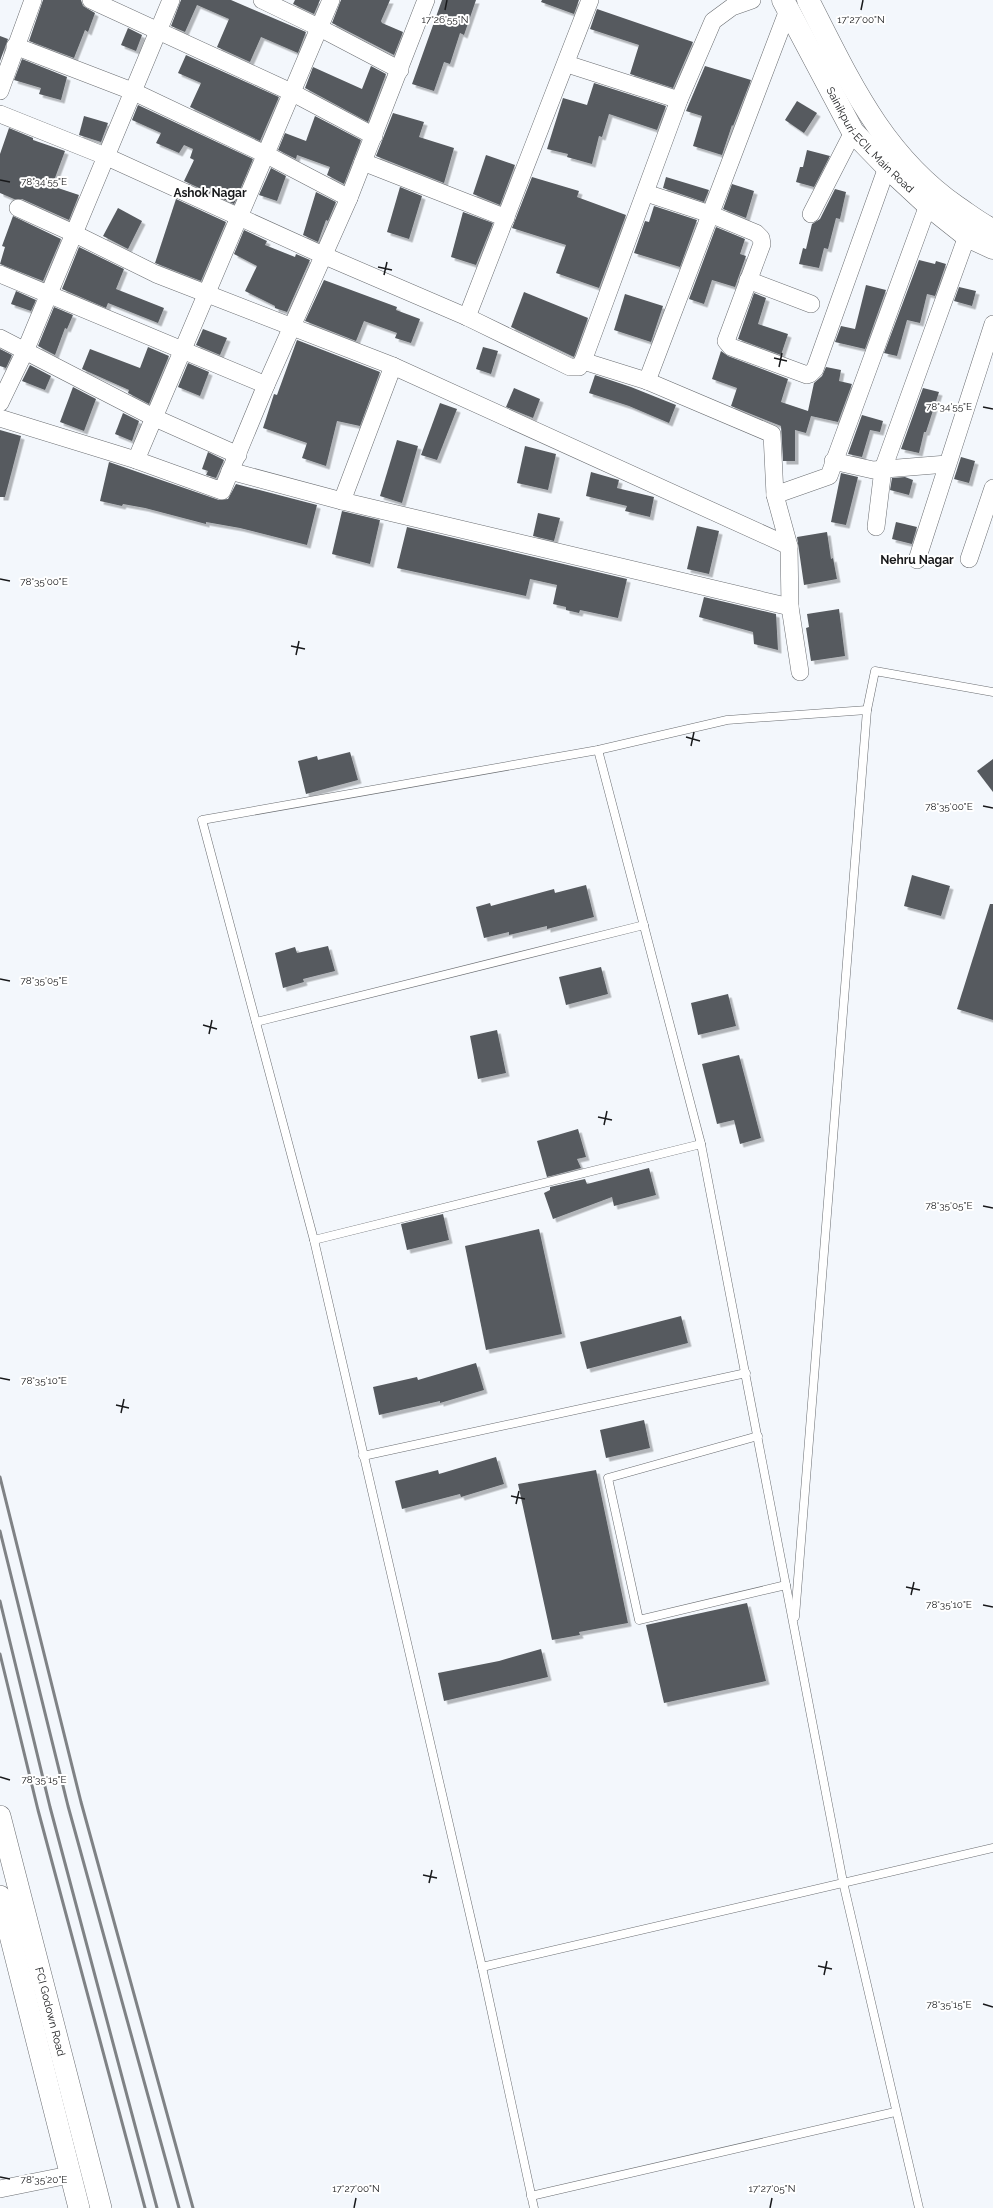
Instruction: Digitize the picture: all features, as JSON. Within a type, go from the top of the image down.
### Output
[{"type":"main road","name":"Sainikpuri-ECIL Main Road","points":[[808,0],[857,96],[886,140],[936,192],[993,230]]},
{"type":"main road","name":"Sainikpuri-ECIL Main Road","points":[[785,5],[853,132],[887,167],[928,205],[968,236],[993,248]]},
{"type":"street","points":[[0,91],[15,46],[33,0]]},
{"type":"street","points":[[91,0],[291,92],[374,136]]},
{"type":"street","points":[[0,403],[26,349],[170,0]]},
{"type":"street","points":[[262,0],[318,26],[400,70]]},
{"type":"street","points":[[136,460],[155,418],[318,26],[331,0]]},
{"type":"street","points":[[466,317],[567,64],[590,0]]},
{"type":"street","points":[[0,114],[105,156],[324,256],[466,317],[570,367],[578,367],[583,361],[679,100],[713,21],[732,7],[752,0]]},
{"type":"street","points":[[0,418],[136,460],[222,491],[266,385],[349,198],[400,70],[423,1]]},
{"type":"street","points":[[646,381],[710,214],[785,5]]},
{"type":"street","points":[[15,46],[132,91],[265,154],[349,198]]},
{"type":"street","points":[[567,64],[679,100]]},
{"type":"street","points":[[811,214],[853,132]]},
{"type":"street","points":[[363,162],[506,218]]},
{"type":"street","points":[[646,193],[710,214],[756,233],[762,238],[762,244],[727,337],[728,345],[810,374],[814,369],[821,351],[887,167]]},
{"type":"street","points":[[775,495],[829,476],[833,461],[928,205]]},
{"type":"street","points":[[18,208],[156,274],[393,366],[788,546]]},
{"type":"street","points":[[876,527],[883,469],[968,236]]},
{"type":"street","points":[[0,274],[266,385]]},
{"type":"street","points":[[748,280],[811,304]]},
{"type":"street","points":[[917,560],[993,324]]},
{"type":"street","points":[[0,338],[26,349],[155,418],[238,455]]},
{"type":"street","points":[[583,361],[646,381],[772,434],[775,495],[788,546],[790,607],[800,672]]},
{"type":"street","points":[[342,501],[393,366]]},
{"type":"street","points":[[833,461],[873,470],[947,464]]},
{"type":"street","points":[[230,471],[342,501],[790,607]]},
{"type":"street","points":[[969,559],[993,488]]},
{"type":"street","name":"FCI Godown Road","points":[[0,1816],[101,2208]]},
{"type":"street","name":"FCI Godown Road","points":[[0,1896],[69,2175],[79,2208]]},
{"type":"street","points":[[39,2054],[60,2047]]},
{"type":"street","points":[[0,2189],[69,2175]]},
{"type":"lane","points":[[794,1628],[867,710],[875,671],[993,692]]},
{"type":"lane","points":[[534,2208],[482,1967],[362,1456],[314,1240],[202,820],[598,750],[727,720],[867,710]]},
{"type":"lane","points":[[598,750],[701,1144],[843,1882],[895,2112],[919,2208]]},
{"type":"lane","points":[[256,1022],[644,926]]},
{"type":"lane","points":[[314,1240],[701,1144]]},
{"type":"lane","points":[[362,1456],[746,1373]]},
{"type":"lane","points":[[758,1436],[608,1478],[639,1620],[786,1585]]},
{"type":"lane","points":[[482,1967],[993,1848]]},
{"type":"lane","points":[[531,2196],[895,2112]]},
{"type":"building","points":[[43,0],[81,0],[83,6],[95,13],[88,32],[85,30],[74,58],[29,41]]},
{"type":"building","points":[[181,0],[231,0],[306,32],[298,53],[261,37],[250,62],[217,47],[229,19],[197,5],[185,32],[171,26]]},
{"type":"building","points":[[295,0],[320,0],[314,14],[293,4]]},
{"type":"building","points":[[341,0],[390,0],[381,21],[382,23],[403,32],[394,55],[332,23]]},
{"type":"building","points":[[442,0],[476,0],[464,35],[460,33],[450,64],[444,62],[434,91],[412,84]]},
{"type":"building","points":[[542,0],[579,0],[574,14],[541,2]]},
{"type":"building","points":[[597,9],[693,42],[673,88],[630,74],[639,45],[590,29]]},
{"type":"building","points":[[128,28],[142,35],[136,51],[121,45]]},
{"type":"building","points":[[0,36],[8,39],[0,61]]},
{"type":"building","points":[[186,55],[279,97],[260,141],[190,107],[201,83],[178,73]]},
{"type":"building","points":[[22,59],[67,77],[61,100],[39,94],[41,88],[14,80]]},
{"type":"building","points":[[371,66],[386,74],[368,122],[305,88],[313,67],[362,89]]},
{"type":"building","points":[[705,66],[751,80],[733,126],[732,125],[722,155],[693,146],[702,116],[686,111]]},
{"type":"building","points":[[594,83],[666,106],[657,130],[609,114],[602,137],[599,136],[592,164],[567,157],[568,154],[547,149],[563,98],[587,105]]},
{"type":"building","points":[[797,101],[817,113],[804,133],[785,120]]},
{"type":"building","points":[[138,105],[253,159],[234,204],[184,181],[194,160],[190,158],[193,149],[184,145],[179,153],[156,143],[161,133],[132,120]]},
{"type":"building","points":[[393,113],[424,122],[419,137],[454,148],[444,183],[376,156]]},
{"type":"building","points":[[84,116],[108,123],[101,142],[79,135]]},
{"type":"building","points":[[315,116],[361,140],[344,184],[327,175],[330,167],[297,155],[296,159],[278,150],[285,133],[306,141]]},
{"type":"building","points":[[9,128],[33,138],[33,140],[65,151],[52,186],[79,195],[69,220],[22,199],[14,199],[0,193],[0,154]]},
{"type":"building","points":[[807,150],[830,156],[814,187],[796,182],[800,167],[803,167]]},
{"type":"building","points":[[486,155],[515,165],[500,205],[473,194]]},
{"type":"building","points":[[271,168],[286,176],[277,201],[259,195]]},
{"type":"building","points":[[532,177],[579,191],[577,197],[626,215],[599,288],[556,273],[566,245],[512,228]]},
{"type":"building","points":[[666,177],[709,190],[704,202],[663,188]]},
{"type":"building","points":[[732,184],[754,191],[746,218],[723,209]]},
{"type":"building","points":[[400,187],[422,196],[409,239],[387,232]]},
{"type":"building","points":[[835,189],[846,192],[840,219],[836,218],[828,249],[824,248],[819,268],[799,264],[803,248],[806,249],[812,224],[820,219]]},
{"type":"building","points":[[316,192],[336,202],[328,221],[326,220],[318,242],[303,235]]},
{"type":"building","points":[[176,199],[226,222],[201,281],[155,263]]},
{"type":"building","points":[[654,206],[697,220],[680,267],[634,253],[645,221],[649,222]]},
{"type":"building","points":[[118,208],[142,221],[128,249],[103,236]]},
{"type":"building","points":[[463,212],[493,223],[476,265],[451,257]]},
{"type":"building","points":[[13,216],[61,239],[43,281],[0,264],[5,247],[2,246]]},
{"type":"building","points":[[716,227],[745,239],[740,254],[746,256],[735,287],[712,280],[704,304],[689,299]]},
{"type":"building","points":[[244,230],[267,241],[265,245],[295,257],[296,254],[310,260],[287,312],[275,308],[275,306],[245,291],[257,266],[234,254]]},
{"type":"building","points":[[79,247],[124,269],[116,289],[164,308],[158,323],[108,303],[106,308],[62,289]]},
{"type":"building","points":[[919,260],[935,264],[936,261],[946,264],[935,296],[927,294],[920,323],[907,320],[897,356],[884,353]]},
{"type":"building","points":[[324,280],[397,307],[396,310],[420,319],[411,343],[395,338],[397,333],[364,321],[356,341],[305,321]]},
{"type":"building","points":[[866,285],[886,290],[865,349],[835,342],[841,326],[855,329]]},
{"type":"building","points":[[959,287],[976,291],[972,306],[954,301]]},
{"type":"building","points":[[16,291],[36,300],[31,311],[11,304]]},
{"type":"building","points":[[524,292],[588,318],[574,357],[511,327]]},
{"type":"building","points":[[754,293],[766,298],[758,324],[788,334],[781,355],[738,339]]},
{"type":"building","points":[[625,294],[663,306],[651,342],[614,330]]},
{"type":"building","points":[[54,307],[73,315],[67,329],[65,328],[55,355],[38,346]]},
{"type":"building","points":[[203,329],[227,338],[220,355],[196,345]]},
{"type":"building","points":[[297,340],[380,372],[360,426],[337,421],[326,466],[302,458],[307,443],[263,428],[274,394],[277,395]]},
{"type":"building","points":[[148,347],[169,356],[149,404],[128,393],[129,390],[82,369],[90,349],[140,368]]},
{"type":"building","points":[[483,347],[498,351],[491,374],[476,369]]},
{"type":"building","points":[[0,349],[12,355],[6,368],[0,366]]},
{"type":"building","points":[[721,351],[728,356],[788,379],[781,402],[808,411],[814,383],[822,376],[826,367],[841,370],[839,381],[852,384],[838,422],[811,416],[806,433],[795,430],[795,461],[783,461],[781,426],[731,406],[737,388],[712,379]]},
{"type":"building","points":[[188,363],[209,372],[200,396],[178,387]]},
{"type":"building","points":[[30,365],[51,376],[45,390],[22,381]]},
{"type":"building","points":[[595,375],[631,387],[676,405],[669,423],[629,406],[589,393]]},
{"type":"building","points":[[73,387],[96,399],[84,431],[60,422]]},
{"type":"building","points":[[514,388],[540,399],[533,418],[506,407]]},
{"type":"building","points":[[923,388],[939,392],[926,432],[924,432],[919,453],[901,449]]},
{"type":"building","points":[[440,403],[457,409],[437,460],[421,455]]},
{"type":"building","points":[[123,413],[139,421],[132,441],[115,434]]},
{"type":"building","points":[[862,415],[883,421],[880,432],[870,430],[862,457],[848,454]]},
{"type":"building","points":[[0,430],[21,436],[5,497],[0,497]]},
{"type":"building","points":[[397,440],[418,446],[402,503],[380,496]]},
{"type":"building","points":[[525,446],[556,454],[548,490],[517,483]]},
{"type":"building","points":[[208,452],[224,460],[216,478],[206,475],[208,471],[202,469]]},
{"type":"building","points":[[961,457],[975,461],[969,483],[954,479]]},
{"type":"building","points":[[109,462],[219,500],[228,499],[236,484],[317,505],[307,545],[240,528],[206,522],[206,524],[145,508],[123,504],[122,506],[100,501]]},
{"type":"building","points":[[591,472],[619,480],[617,488],[654,497],[650,517],[625,511],[627,506],[586,496]]},
{"type":"building","points":[[841,473],[858,477],[846,525],[831,522]]},
{"type":"building","points":[[905,477],[913,480],[909,495],[890,490],[892,478]]},
{"type":"building","points":[[342,511],[380,520],[370,564],[332,554]]},
{"type":"building","points":[[538,513],[560,518],[554,541],[533,536]]},
{"type":"building","points":[[896,522],[917,527],[912,544],[892,539]]},
{"type":"building","points":[[697,526],[719,531],[709,574],[687,569]]},
{"type":"building","points":[[407,527],[627,579],[618,618],[580,610],[579,613],[566,610],[566,607],[553,604],[557,585],[530,579],[526,596],[397,568]]},
{"type":"building","points":[[827,532],[831,559],[833,558],[837,579],[804,585],[797,537]]},
{"type":"building","points":[[704,597],[776,614],[778,650],[754,644],[753,632],[699,617]]},
{"type":"building","points":[[839,609],[845,656],[811,661],[806,628],[809,627],[807,614]]},
{"type":"building","points":[[350,752],[358,780],[306,794],[298,761],[317,756],[318,760]]},
{"type":"building","points":[[993,759],[993,792],[977,771]]},
{"type":"building","points":[[912,875],[950,886],[941,916],[904,906]]},
{"type":"building","points":[[586,885],[594,917],[547,929],[547,926],[509,935],[509,932],[484,938],[476,907],[490,903],[491,906],[554,889],[555,893]]},
{"type":"building","points":[[990,904],[993,904],[993,1020],[957,1009]]},
{"type":"building","points":[[328,946],[335,971],[303,979],[304,982],[283,988],[275,953],[295,947],[297,953]]},
{"type":"building","points":[[601,967],[608,994],[566,1005],[559,977]]},
{"type":"building","points":[[728,994],[736,1026],[698,1035],[691,1003]]},
{"type":"building","points":[[497,1030],[506,1073],[478,1079],[470,1036]]},
{"type":"building","points":[[739,1055],[761,1138],[740,1144],[734,1120],[717,1124],[702,1064]]},
{"type":"building","points":[[578,1129],[586,1157],[577,1159],[581,1168],[547,1177],[537,1141]]},
{"type":"building","points":[[649,1168],[656,1195],[614,1206],[612,1197],[553,1219],[544,1193],[550,1190],[550,1187],[585,1179],[587,1184]]},
{"type":"building","points":[[443,1214],[449,1240],[407,1250],[401,1224]]},
{"type":"building","points":[[539,1229],[562,1334],[486,1350],[465,1246]]},
{"type":"building","points":[[681,1316],[688,1343],[587,1369],[580,1342]]},
{"type":"building","points":[[476,1363],[484,1390],[440,1403],[440,1401],[379,1415],[373,1387],[417,1377],[418,1380]]},
{"type":"building","points":[[644,1420],[650,1448],[606,1458],[600,1430]]},
{"type":"building","points":[[496,1457],[504,1484],[461,1497],[460,1494],[402,1509],[395,1481],[438,1470],[439,1474]]},
{"type":"building","points":[[596,1470],[628,1623],[579,1632],[580,1635],[552,1640],[518,1484]]},
{"type":"building","points":[[747,1603],[766,1681],[664,1703],[646,1625]]},
{"type":"building","points":[[541,1649],[548,1677],[444,1701],[438,1673],[499,1661]]},
{"type":"railway","points":[[0,1477],[81,1802],[193,2208]]},
{"type":"railway","points":[[0,1531],[68,1806],[179,2208]]},
{"type":"railway","points":[[0,1601],[50,1807],[157,2208]]},
{"type":"railway","points":[[0,1654],[38,1810],[145,2208]]},
{"type":"district","name":"Ashok Nagar","points":[[210,193]]},
{"type":"district","name":"Nehru Nagar","points":[[917,560]]}]
